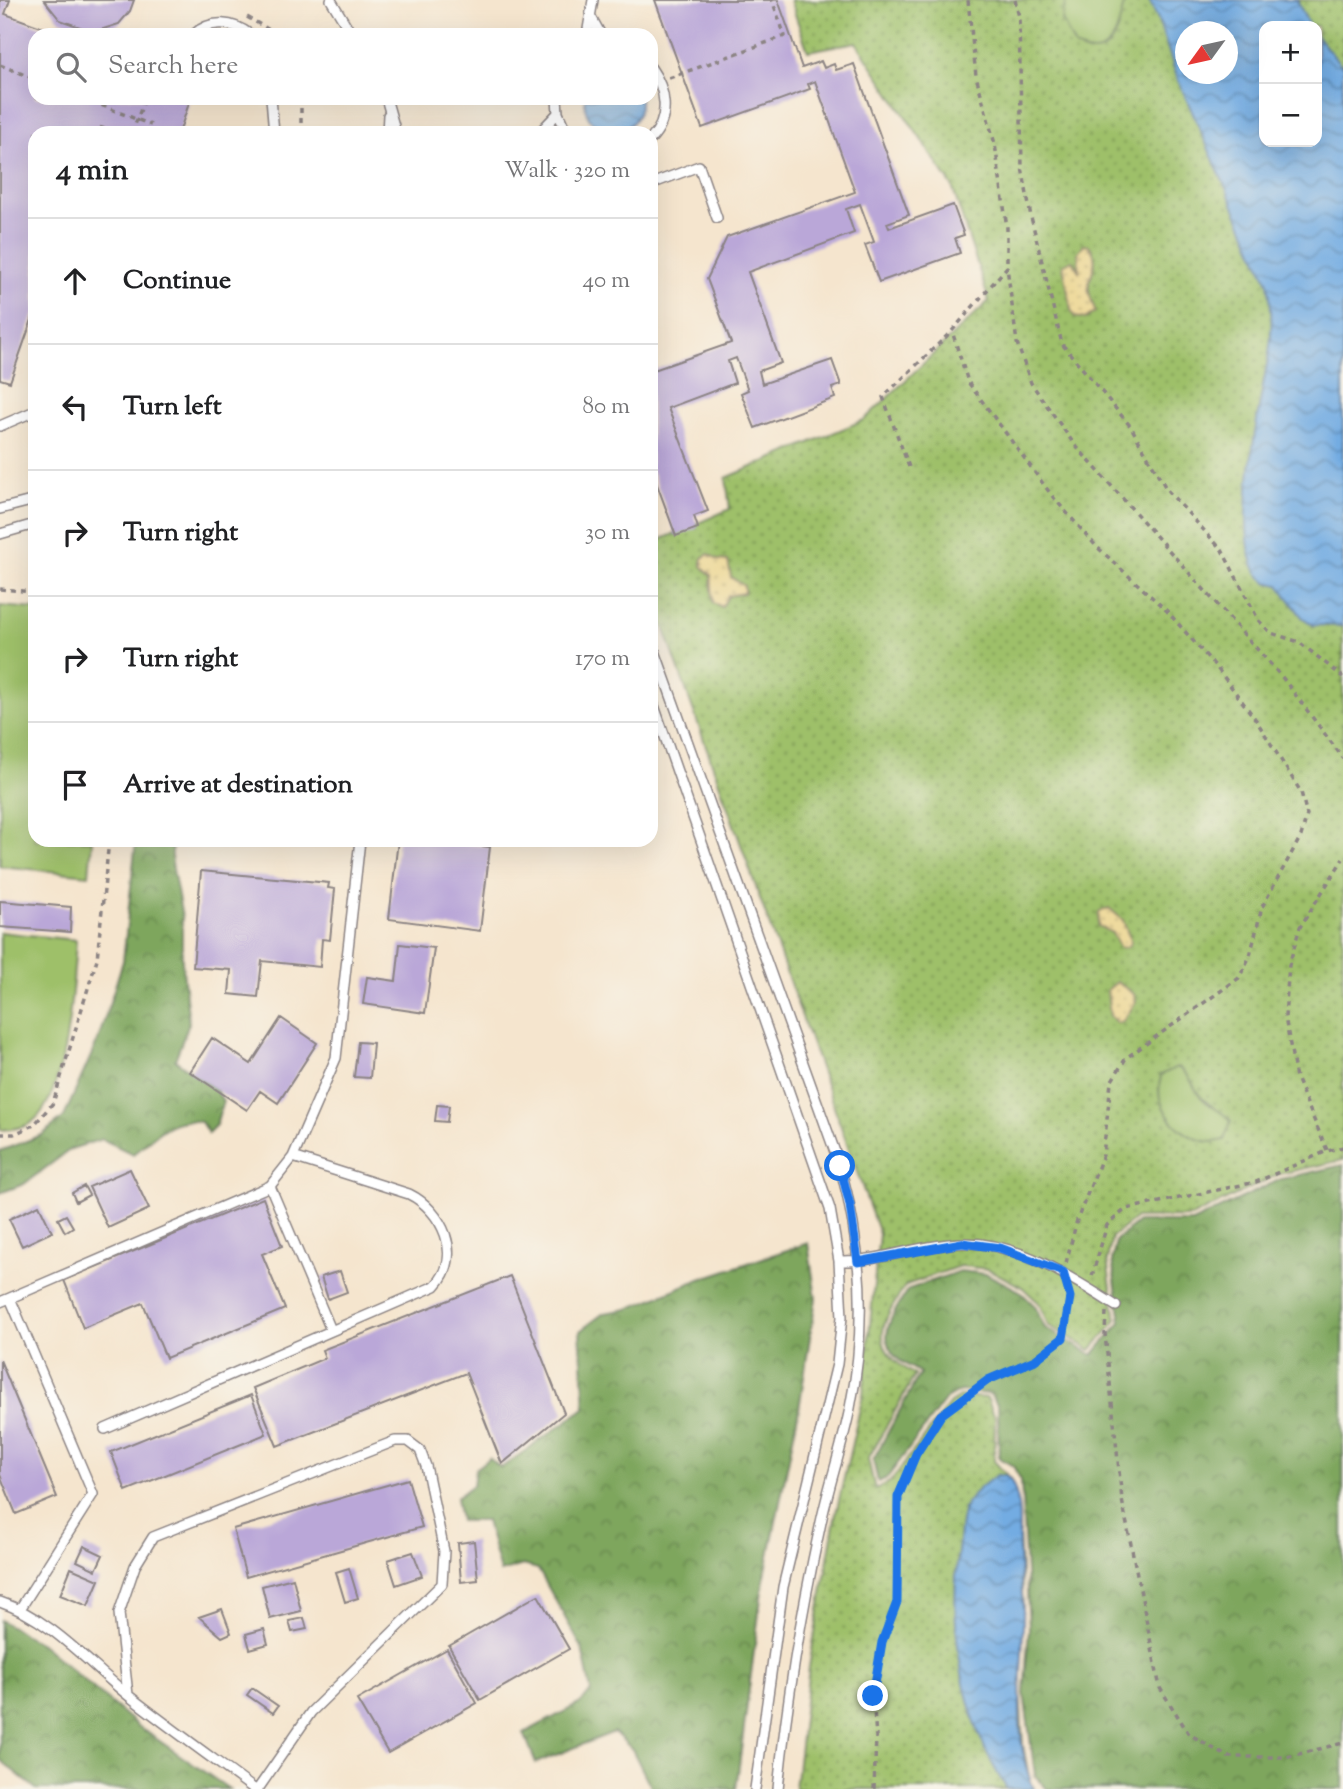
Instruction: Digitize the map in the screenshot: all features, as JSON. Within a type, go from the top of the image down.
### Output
[{"type":"lane","points":[[331,0],[348,28]]},
{"type":"lane","points":[[589,28],[593,0]]},
{"type":"lane","points":[[591,17],[597,28]]},
{"type":"lane","points":[[201,28],[237,24],[242,28]]},
{"type":"lane","points":[[658,78],[665,99],[663,118],[658,127]]},
{"type":"lane","points":[[272,105],[273,126]]},
{"type":"lane","points":[[387,105],[394,126]]},
{"type":"lane","points":[[558,105],[558,113],[564,126]]},
{"type":"lane","points":[[387,126],[388,109]]},
{"type":"lane","points":[[545,126],[558,113]]},
{"type":"lane","points":[[658,181],[699,166],[717,218]]},
{"type":"lane","points":[[0,426],[28,414]]},
{"type":"lane","points":[[0,509],[28,502]]},
{"type":"lane","points":[[0,534],[28,526]]},
{"type":"lane","points":[[658,659],[840,1166],[850,1205],[858,1262],[861,1311],[850,1408],[825,1501],[788,1688],[778,1789]]},
{"type":"lane","points":[[658,716],[826,1196],[839,1261],[842,1317],[837,1364],[783,1587],[755,1789]]},
{"type":"lane","points":[[0,1302],[270,1186],[293,1157],[336,1058],[359,847]]},
{"type":"lane","points":[[104,1429],[435,1286],[446,1274],[451,1255],[442,1229],[426,1202],[409,1194],[293,1157]]},
{"type":"lane","points":[[270,1186],[331,1330]]},
{"type":"lane","points":[[839,1261],[858,1262],[962,1243],[1000,1248],[1063,1272],[1116,1306]]},
{"type":"lane","points":[[10,1298],[93,1494],[20,1609]]},
{"type":"lane","points":[[0,1602],[20,1609],[56,1633],[128,1695],[256,1789],[311,1712],[442,1584],[444,1551],[426,1466],[420,1450],[408,1441],[395,1441],[153,1537],[135,1566],[119,1613],[128,1695]]},
{"type":"path","points":[[660,81],[785,36],[772,0]]},
{"type":"path","points":[[968,0],[976,76],[995,145],[1007,228],[1007,267],[1017,343],[1031,383],[1074,444],[1282,677],[1343,758]]},
{"type":"path","points":[[1015,0],[1019,17],[1022,167],[1031,217],[1062,344],[1131,427],[1167,490],[1222,550],[1259,621],[1271,633],[1299,642],[1343,677]]},
{"type":"path","points":[[0,65],[28,76]]},
{"type":"path","points":[[100,105],[151,125]]},
{"type":"path","points":[[134,126],[142,105]]},
{"type":"path","points":[[301,105],[301,126]]},
{"type":"path","points":[[909,467],[883,397],[953,331],[1007,267]]},
{"type":"path","points":[[874,1789],[876,1737],[873,1696],[882,1642],[897,1602],[898,1497],[916,1454],[941,1415],[988,1380],[1035,1360],[1063,1338],[1070,1297],[1063,1272],[1077,1220],[1104,1155],[1111,1082],[1126,1058],[1239,978],[1250,956],[1262,907],[1301,836],[1307,815],[1301,792],[1256,720],[1217,667],[1167,611],[1087,536],[1053,497],[968,382],[953,331]]},
{"type":"path","points":[[0,589],[28,591]]},
{"type":"path","points":[[0,1134],[15,1134],[34,1125],[53,1103],[97,960],[108,847]]},
{"type":"path","points":[[1327,1151],[1296,1077],[1286,1017],[1289,965],[1300,927],[1343,859]]},
{"type":"path","points":[[1088,1288],[1107,1224],[1126,1209],[1256,1182],[1327,1151],[1343,1147]]},
{"type":"path","points":[[1107,1300],[1105,1334],[1122,1500],[1160,1688],[1189,1734],[1228,1757],[1287,1757],[1343,1743]]},
{"type":"green space","points":[[790,0],[1343,0],[1343,1160],[1279,1174],[1191,1217],[1136,1218],[1112,1237],[1107,1260],[1116,1321],[1091,1350],[1048,1325],[1039,1303],[1022,1287],[988,1269],[960,1266],[906,1285],[885,1324],[884,1345],[900,1365],[915,1375],[868,1459],[875,1489],[890,1482],[950,1403],[961,1396],[987,1398],[995,1417],[994,1461],[1011,1480],[1018,1512],[1023,1610],[1020,1690],[1023,1745],[1034,1789],[795,1789],[809,1667],[836,1513],[863,1395],[879,1234],[658,611],[658,541],[730,509],[726,478],[864,420],[989,301],[952,186],[856,42],[808,51]]},
{"type":"green space","points":[[1066,0],[1125,0],[1120,22],[1106,48],[1098,52],[1088,52],[1075,47],[1062,20]]},
{"type":"green space","points":[[0,606],[28,608],[28,847],[91,847],[89,875],[0,866]]},
{"type":"green space","points":[[135,847],[172,847],[172,864],[182,917],[182,962],[189,1023],[175,1060],[215,1089],[223,1101],[216,1125],[208,1133],[201,1122],[172,1124],[133,1154],[102,1139],[71,1149],[24,1184],[0,1193],[0,1151],[42,1135],[64,1117],[98,1040],[123,961]]},
{"type":"green space","points":[[0,932],[76,940],[66,1041],[52,1094],[41,1113],[27,1125],[0,1130]]},
{"type":"green space","points":[[1177,1067],[1188,1076],[1208,1104],[1231,1121],[1224,1140],[1203,1141],[1184,1132],[1169,1117],[1159,1096],[1159,1087],[1161,1075]]},
{"type":"green space","points":[[1343,1165],[1343,1789],[1047,1789],[1035,1775],[1024,1693],[1029,1628],[1021,1480],[1013,1466],[999,1458],[998,1406],[990,1394],[960,1391],[946,1399],[887,1478],[878,1482],[873,1460],[920,1373],[899,1360],[890,1350],[887,1332],[893,1314],[909,1289],[960,1271],[987,1274],[1020,1291],[1035,1306],[1045,1328],[1093,1355],[1121,1322],[1112,1260],[1116,1240],[1138,1222],[1192,1222],[1281,1179]]},
{"type":"green space","points":[[808,1243],[816,1298],[799,1409],[762,1590],[736,1789],[652,1789],[632,1749],[614,1732],[536,1763],[524,1733],[581,1703],[591,1691],[582,1648],[538,1569],[523,1565],[500,1572],[486,1521],[460,1521],[456,1498],[473,1485],[475,1469],[489,1458],[501,1468],[585,1408],[580,1331],[604,1313],[628,1309],[697,1280]]},
{"type":"green space","points":[[0,1620],[41,1644],[138,1726],[229,1789],[36,1789],[0,1760]]},
{"type":"sand","points":[[1084,244],[1089,245],[1095,260],[1089,288],[1095,312],[1085,319],[1075,317],[1071,310],[1063,265],[1072,260],[1079,271],[1078,252]]},
{"type":"sand","points":[[709,554],[718,560],[728,561],[731,577],[744,586],[744,593],[728,596],[722,607],[713,603],[711,575],[702,566],[702,558]]},
{"type":"sand","points":[[1109,908],[1123,920],[1131,942],[1127,947],[1120,948],[1112,933],[1098,926],[1099,912]]},
{"type":"sand","points":[[1117,982],[1134,994],[1136,1002],[1123,1021],[1117,1023],[1110,1016],[1107,990]]},
{"type":"water","points":[[1149,0],[1297,0],[1307,21],[1259,21],[1259,147],[1322,147],[1322,42],[1343,67],[1343,626],[1313,625],[1302,617],[1279,585],[1264,580],[1253,564],[1248,539],[1247,507],[1254,436],[1271,335],[1268,283],[1180,84],[1238,84],[1238,21],[1175,21],[1175,71]]},
{"type":"water","points":[[586,105],[639,105],[638,113],[628,126],[597,126],[586,112]]},
{"type":"water","points":[[997,1475],[1010,1479],[1018,1506],[1023,1609],[1020,1723],[1026,1768],[1034,1789],[1007,1789],[992,1762],[969,1705],[958,1644],[956,1582],[962,1514],[974,1494]]},
{"type":"building","points":[[0,0],[10,0],[5,14],[44,28],[28,28],[28,105],[188,105],[181,126],[28,126],[28,331],[10,382],[0,379]]},
{"type":"building","points":[[44,0],[134,0],[130,11],[119,24],[106,28],[83,28],[60,20]]},
{"type":"building","points":[[655,0],[778,0],[802,68],[821,61],[824,68],[834,64],[836,70],[854,64],[909,215],[887,223],[889,228],[953,205],[964,235],[955,238],[960,253],[879,282],[865,245],[874,242],[860,204],[846,209],[854,233],[748,272],[781,363],[759,371],[762,384],[832,360],[841,385],[832,388],[835,398],[755,428],[741,393],[748,390],[736,358],[728,361],[735,383],[668,408],[708,511],[694,516],[698,528],[676,536],[658,487],[658,369],[731,343],[707,279],[727,237],[855,192],[815,81],[808,84],[810,89],[702,128]]},
{"type":"building","points":[[397,847],[490,847],[480,931],[389,919]]},
{"type":"building","points":[[201,871],[329,883],[328,888],[335,889],[330,940],[322,939],[320,967],[262,961],[258,997],[229,994],[231,970],[193,967]]},
{"type":"building","points":[[0,901],[71,907],[70,932],[0,927]]},
{"type":"building","points":[[400,944],[434,948],[425,1013],[363,1004],[367,977],[396,981]]},
{"type":"building","points":[[281,1018],[317,1043],[278,1103],[260,1091],[247,1110],[190,1072],[212,1038],[251,1064]]},
{"type":"building","points":[[358,1042],[373,1043],[370,1078],[354,1077]]},
{"type":"building","points":[[437,1105],[449,1106],[447,1122],[435,1121]]},
{"type":"building","points":[[130,1169],[149,1209],[108,1228],[89,1187]]},
{"type":"building","points":[[84,1186],[89,1195],[76,1202],[72,1193]]},
{"type":"building","points":[[263,1198],[282,1246],[262,1254],[285,1309],[166,1358],[143,1303],[83,1328],[64,1280]]},
{"type":"building","points":[[39,1205],[52,1232],[22,1246],[9,1219]]},
{"type":"building","points":[[66,1215],[73,1227],[65,1232],[58,1219]]},
{"type":"building","points":[[340,1271],[347,1292],[328,1299],[321,1277]]},
{"type":"building","points":[[510,1276],[564,1413],[502,1464],[466,1373],[277,1446],[253,1388],[325,1358],[322,1350]]},
{"type":"building","points":[[0,1360],[57,1497],[16,1514],[0,1475]]},
{"type":"building","points":[[251,1395],[266,1434],[126,1491],[111,1452]]},
{"type":"building","points":[[408,1479],[422,1527],[246,1577],[233,1529]]},
{"type":"building","points":[[474,1541],[478,1580],[461,1582],[458,1543]]},
{"type":"building","points":[[84,1546],[103,1555],[96,1570],[77,1561]]},
{"type":"building","points":[[413,1552],[422,1576],[396,1585],[388,1560]]},
{"type":"building","points":[[71,1568],[99,1580],[88,1606],[60,1595]]},
{"type":"building","points":[[349,1568],[358,1598],[345,1602],[336,1572]]},
{"type":"building","points":[[293,1578],[301,1611],[270,1619],[262,1586]]},
{"type":"building","points":[[538,1595],[569,1649],[480,1700],[449,1646]]},
{"type":"building","points":[[222,1609],[231,1633],[222,1637],[199,1617]]},
{"type":"building","points":[[304,1618],[307,1629],[292,1632],[289,1621]]},
{"type":"building","points":[[264,1629],[268,1644],[250,1649],[246,1634]]},
{"type":"building","points":[[447,1649],[477,1703],[388,1753],[357,1700]]},
{"type":"building","points":[[252,1688],[278,1706],[273,1713],[247,1695]]},
{"type":"route","points":[[840,1166],[850,1205],[858,1262],[962,1243],[1000,1248],[1063,1272],[1070,1297],[1063,1338],[1035,1360],[988,1380],[941,1415],[916,1454],[898,1497],[897,1602],[882,1642],[873,1696]]}]
